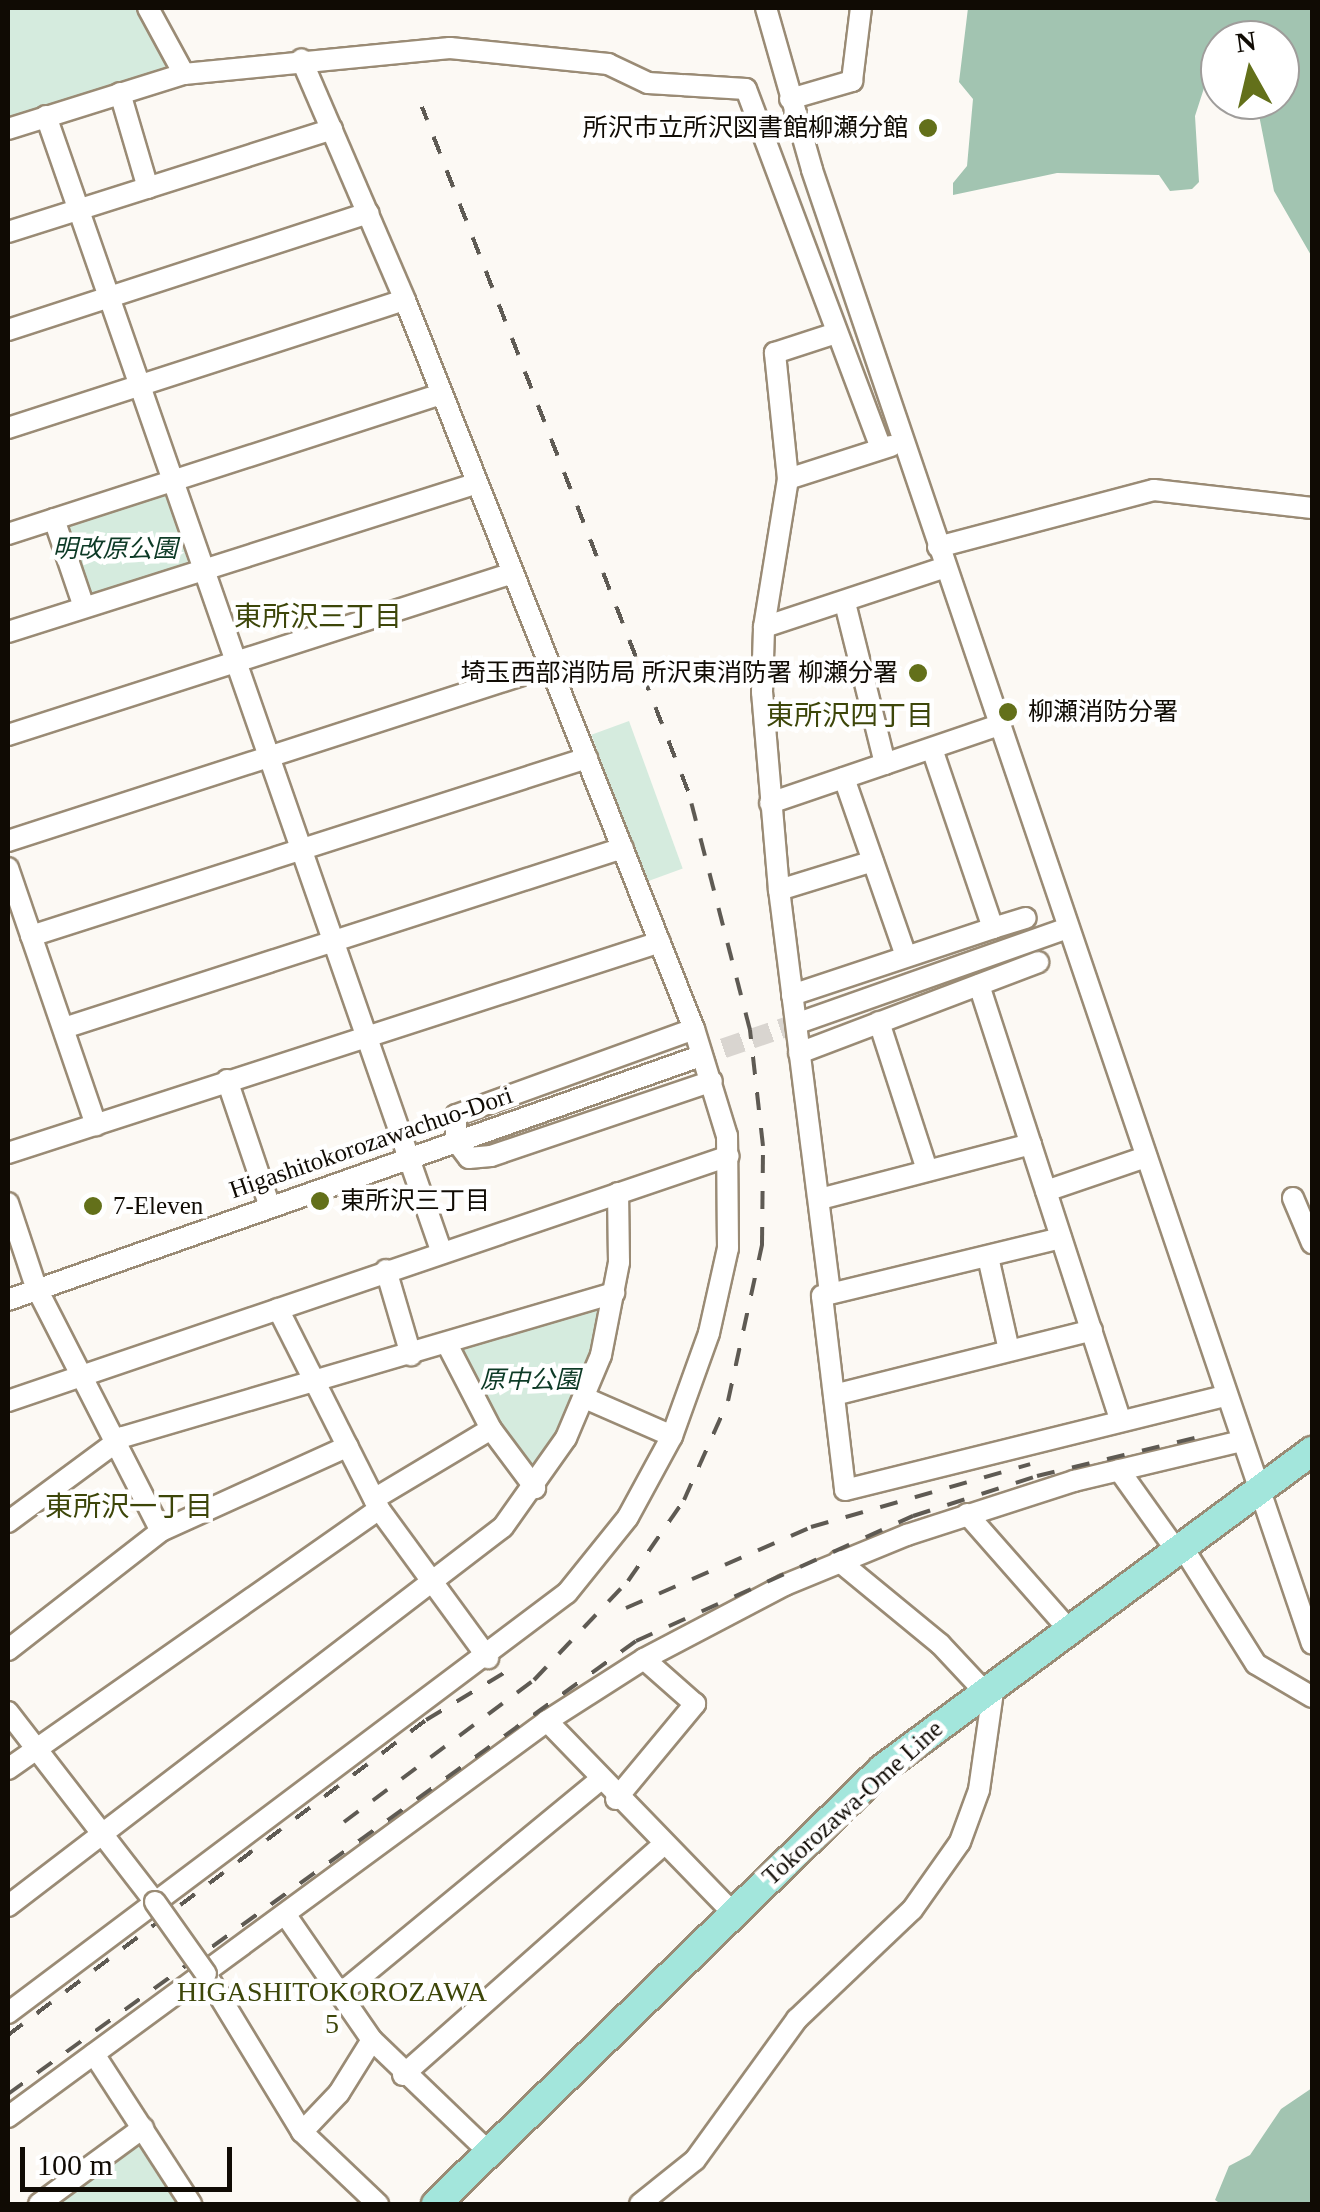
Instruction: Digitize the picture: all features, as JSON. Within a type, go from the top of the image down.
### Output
[{"type":"main road","name":"Tokorozawa-Ome Line","points":[[436,2204],[882,1770],[989,1687],[1182,1553],[1312,1451]]},
{"type":"street","points":[[148,8],[184,74]]},
{"type":"street","points":[[766,8],[790,99],[902,442],[1312,1644]]},
{"type":"street","points":[[790,99],[852,81],[861,8]]},
{"type":"street","points":[[8,129],[184,74],[301,59],[504,51],[608,64],[648,83],[746,89],[881,449]]},
{"type":"street","points":[[8,2013],[385,1726],[544,1616],[603,1554],[672,1436],[721,1288],[731,1203],[728,1156],[712,1081],[694,1028],[405,300],[301,59]]},
{"type":"street","points":[[120,93],[148,188]]},
{"type":"street","points":[[46,116],[442,1253]]},
{"type":"street","points":[[8,232],[332,129]]},
{"type":"street","points":[[8,330],[369,213]]},
{"type":"street","points":[[8,428],[405,300]]},
{"type":"street","points":[[830,1293],[770,803],[764,627],[788,479],[775,352],[836,333]]},
{"type":"street","points":[[8,534],[442,394]]},
{"type":"street","points":[[788,479],[902,442]]},
{"type":"street","points":[[8,632],[478,483]]},
{"type":"street","points":[[764,627],[845,603],[942,557],[1154,490],[1312,508]]},
{"type":"street","points":[[54,519],[84,607]]},
{"type":"street","points":[[8,735],[513,573]]},
{"type":"street","points":[[845,603],[886,764]]},
{"type":"street","points":[[8,842],[550,666]]},
{"type":"street","points":[[770,803],[999,725]]},
{"type":"street","points":[[932,750],[992,928]]},
{"type":"street","points":[[31,936],[586,758]]},
{"type":"street","points":[[844,778],[906,956]]},
{"type":"street","points":[[64,1028],[623,848]]},
{"type":"street","points":[[779,890],[873,861]]},
{"type":"street","points":[[8,868],[96,1124]]},
{"type":"street","points":[[792,995],[1026,918]]},
{"type":"street","points":[[801,1022],[1068,928]]},
{"type":"street","points":[[8,1153],[660,942]]},
{"type":"street","points":[[799,1053],[1038,962]]},
{"type":"street","points":[[979,985],[1120,1420]]},
{"type":"street","points":[[879,1022],[927,1170]]},
{"type":"street","points":[[694,1028],[456,1115],[456,1141],[469,1158],[491,1156],[712,1081]]},
{"type":"street","name":"Higashitokorozawachuo-Dori","points":[[8,1300],[269,1204],[695,1058]]},
{"type":"street","points":[[227,1080],[269,1204]]},
{"type":"street","points":[[820,1198],[1030,1144]]},
{"type":"street","points":[[8,1401],[80,1373],[728,1156]]},
{"type":"street","points":[[1046,1191],[1146,1158]]},
{"type":"street","points":[[8,1906],[434,1584],[503,1527],[535,1488],[585,1398],[614,1293],[618,1192]]},
{"type":"street","points":[[1293,1198],[1312,1243]]},
{"type":"street","points":[[8,1203],[36,1287],[162,1531]]},
{"type":"street","points":[[1061,1238],[822,1296],[845,1490],[1226,1396]]},
{"type":"street","points":[[988,1257],[1009,1350]]},
{"type":"street","points":[[386,1270],[411,1354]]},
{"type":"street","points":[[8,1522],[116,1440],[614,1293]]},
{"type":"street","points":[[278,1309],[377,1504],[488,1658]]},
{"type":"street","points":[[834,1395],[1092,1330]]},
{"type":"street","points":[[447,1344],[491,1429],[535,1488]]},
{"type":"street","points":[[585,1398],[672,1436]]},
{"type":"street","points":[[8,1769],[377,1504],[491,1429]]},
{"type":"street","points":[[8,2118],[547,1721],[644,1659],[840,1561],[967,1514],[1119,1470],[1242,1441]]},
{"type":"street","points":[[8,1650],[162,1531],[348,1446]]},
{"type":"street","points":[[1119,1470],[1182,1553],[1256,1664],[1312,1697]]},
{"type":"street","points":[[967,1514],[1071,1632]]},
{"type":"street","points":[[640,2204],[694,2160],[797,2019],[912,1910],[960,1842],[980,1790],[989,1687],[840,1561]]},
{"type":"street","points":[[616,1800],[695,1704],[644,1659]]},
{"type":"street","points":[[8,1712],[206,1974],[302,2132],[378,2204]]},
{"type":"street","points":[[547,1721],[598,1782],[733,1912]]},
{"type":"street","points":[[340,1994],[598,1782]]},
{"type":"street","points":[[403,2075],[664,1845]]},
{"type":"street","points":[[285,1914],[372,2040],[403,2075],[491,2154]]},
{"type":"street","points":[[302,2132],[339,2093],[372,2040]]},
{"type":"street","points":[[94,2054],[191,2204]]},
{"type":"street","points":[[40,2204],[142,2128]]},
{"type":"green space","points":[[8,8],[141,8],[166,65],[161,74],[8,122]]},
{"type":"green space","points":[[968,8],[1312,8],[1312,257],[1274,191],[1260,120],[1300,120],[1300,20],[1200,20],[1200,100],[1195,116],[1199,182],[1192,189],[1170,191],[1159,175],[1057,173],[953,195],[953,183],[967,166],[973,99],[959,82]]},
{"type":"green space","name":"明改原公園","points":[[168,493],[189,567],[83,598],[61,524]]},
{"type":"green space","points":[[629,721],[683,869],[645,882],[591,735]]},
{"type":"green space","name":"原中公園","points":[[598,1304],[605,1309],[596,1350],[574,1408],[535,1472],[527,1473],[457,1351],[459,1345]]},
{"type":"green space","points":[[1312,2088],[1312,2204],[1221,2204],[1215,2200],[1229,2166],[1250,2155],[1281,2109]]},
{"type":"green space","points":[[142,2139],[185,2204],[49,2204]]},
{"type":"tunnel","points":[[695,1058],[801,1022]]},
{"type":"railway","points":[[344,1822],[534,1680],[628,1581],[684,1500],[728,1401],[762,1245],[763,1146],[750,1030],[688,791],[422,107]]},
{"type":"railway","points":[[8,2094],[636,1641],[913,1516],[1037,1476],[1207,1435]]},
{"type":"railway","points":[[626,1608],[811,1527],[1030,1464]]},
{"type":"railway","points":[[8,2035],[426,1720],[517,1665]]},
{"type":"place","name":"所沢市立所沢図書館柳瀬分館","points":[[928,128]]},
{"type":"place","name":"埼玉西部消防局 所沢東消防署 柳瀬分署","points":[[918,673]]},
{"type":"place","name":"柳瀬消防分署","points":[[1008,712]]},
{"type":"place","name":"東所沢三丁目","points":[[320,1201]]},
{"type":"place","name":"7-Eleven","points":[[93,1206]]},
{"type":"district","name":"東所沢三丁目","points":[[318,617]]},
{"type":"district","name":"東所沢四丁目","points":[[850,716]]},
{"type":"district","name":"東所沢一丁目","points":[[129,1507]]},
{"type":"district","name":"HIGASHITOKOROZAWA 5","points":[[332,2008]]}]
